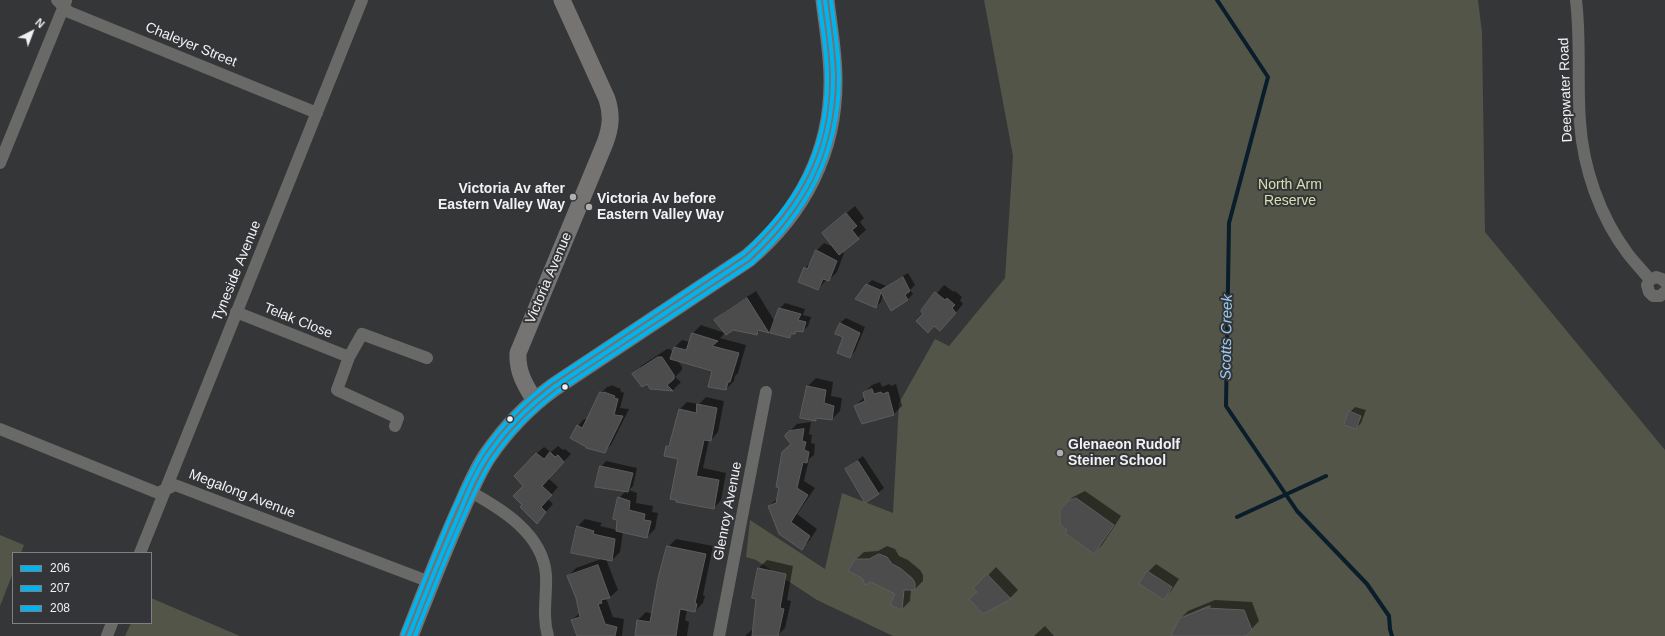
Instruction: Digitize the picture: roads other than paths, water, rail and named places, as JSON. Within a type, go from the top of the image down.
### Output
[{"type":"main road","points":[[409,636],[430,582],[469,491],[481,467],[492,449],[535,400],[733,269],[761,246],[784,222],[806,189],[819,160],[828,130],[833,80],[825,0]]},
{"type":"street","name":"Tyneside Avenue","points":[[140,552],[362,0]]},
{"type":"street","name":"Victoria Avenue","points":[[535,400],[520,374],[517,364],[518,353],[605,143],[611,120],[607,99],[562,0]]},
{"type":"street","name":"Deepwater Road","points":[[1576,0],[1579,38],[1580,122],[1589,172],[1603,213],[1628,254],[1650,280]]},
{"type":"street","name":"Chaleyer Street","points":[[63,2],[69,12],[317,113]]},
{"type":"street","points":[[0,163],[63,2]]},
{"type":"street","points":[[1664,295],[1657,297],[1651,294],[1647,285],[1650,280],[1656,277],[1665,281]]},
{"type":"street","name":"Telak Close","points":[[236,312],[349,357]]},
{"type":"street","points":[[395,426],[398,418],[337,390],[349,357],[362,334],[427,358]]},
{"type":"street","name":"Glenroy Avenue","points":[[720,636],[766,392]]},
{"type":"street","name":"Megalong Avenue","points":[[0,428],[158,493],[175,485],[430,582]]},
{"type":"street","points":[[469,491],[493,504],[507,515],[534,541],[540,550],[546,576],[545,622],[548,636]]},
{"type":"street","points":[[107,636],[112,624]]},
{"type":"waterway","name":"Scotts Creek","points":[[1217,0],[1268,77],[1229,223],[1226,406],[1297,511],[1367,584],[1389,616],[1392,636]]},
{"type":"waterway","points":[[1237,517],[1326,476]]},
{"type":"place","name":"Victoria Av after Eastern Valley Way","points":[[573,197]]},
{"type":"place","name":"Victoria Av before Eastern Valley Way","points":[[589,207]]},
{"type":"place","name":"Glenaeon Rudolf Steiner School","points":[[1060,453]]},
{"type":"park label","name":"North Arm Reserve","points":[[1290,194]]}]
